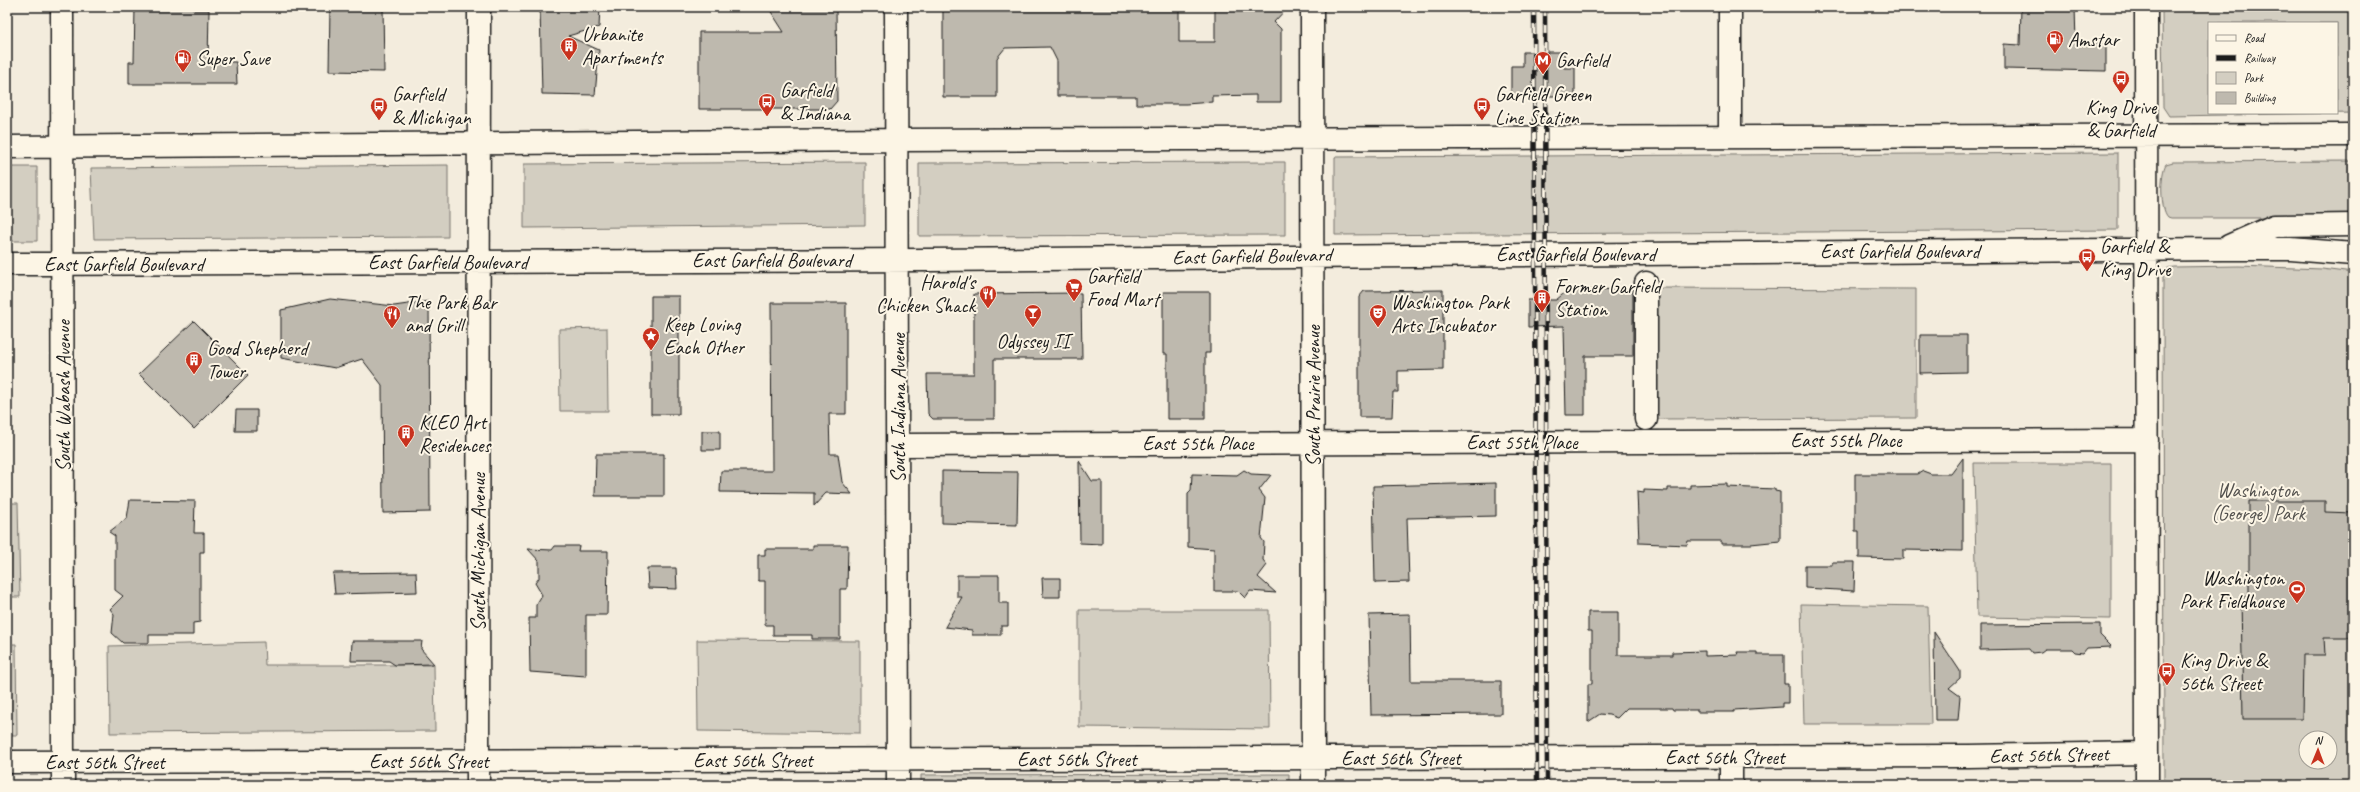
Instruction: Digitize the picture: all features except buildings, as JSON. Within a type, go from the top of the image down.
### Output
[{"type":"street","name":"South Wabash Avenue","points":[[62,7],[63,785]]},
{"type":"street","name":"South Michigan Avenue","points":[[478,785],[479,7]]},
{"type":"street","name":"South Indiana Avenue","points":[[896,7],[898,785]]},
{"type":"street","name":"South Prairie Avenue","points":[[1312,7],[1313,785]]},
{"type":"street","points":[[1730,7],[1730,136]]},
{"type":"street","points":[[2146,7],[2147,785]]},
{"type":"street","points":[[7,147],[896,140],[2351,134]]},
{"type":"street","points":[[2223,249],[2274,226],[2353,225]]},
{"type":"street","name":"East Garfield Boulevard","points":[[7,264],[897,260],[1313,255],[2146,249],[2291,250],[2353,254]]},
{"type":"street","points":[[1646,284],[1646,419]]},
{"type":"street","name":"East 55th Place","points":[[898,445],[2147,440]]},
{"type":"street","name":"East 56th Street","points":[[7,762],[1731,757],[2147,753]]},
{"type":"street","points":[[1731,757],[1731,785]]},
{"type":"green space","points":[[2162,7],[2353,7],[2353,113],[2338,113],[2338,22],[2208,22],[2208,114],[2292,114],[2169,116],[2163,107]]},
{"type":"green space","points":[[2118,153],[2118,230],[1335,235],[1335,157]]},
{"type":"green space","points":[[2353,161],[2353,218],[2171,218],[2165,213],[2163,207],[2162,183],[2164,169],[2166,164],[2173,162]]},
{"type":"green space","points":[[865,162],[865,225],[524,228],[524,164]]},
{"type":"green space","points":[[1285,162],[1285,235],[919,236],[919,163]]},
{"type":"green space","points":[[448,165],[448,237],[94,239],[91,168]]},
{"type":"green space","points":[[7,167],[37,167],[37,241],[7,241]]},
{"type":"green space","name":"Washington (George) Park","points":[[2239,266],[2322,269],[2353,273],[2353,785],[2164,785],[2163,274],[2168,268]]},
{"type":"green space","points":[[1655,288],[1916,289],[1916,418],[1655,419]]},
{"type":"green space","points":[[607,328],[608,411],[560,411],[559,329]]},
{"type":"green space","points":[[1974,463],[2111,463],[2111,619],[1977,617]]},
{"type":"green space","points":[[7,503],[18,503],[20,597],[7,597]]},
{"type":"green space","points":[[1801,604],[1928,606],[1931,724],[1804,724]]},
{"type":"green space","points":[[1079,610],[1269,610],[1270,729],[1079,727]]},
{"type":"green space","points":[[697,640],[860,641],[860,733],[698,731]]},
{"type":"green space","points":[[264,642],[265,665],[434,665],[435,731],[110,733],[109,646]]},
{"type":"green space","points":[[7,644],[16,644],[17,735],[7,735]]},
{"type":"green space","points":[[1289,774],[1289,785],[921,785],[921,775]]},
{"type":"railway","points":[[1534,7],[1537,785]]},
{"type":"railway","points":[[1545,7],[1547,785]]},
{"type":"place","name":"Amstar","points":[[2055,54]]},
{"type":"place","name":"Urbanite Apartments","points":[[569,61]]},
{"type":"place","name":"Super Save","points":[[183,73]]},
{"type":"place","name":"Garfield","points":[[1543,75]]},
{"type":"place","name":"King Drive & Garfield","points":[[2121,94]]},
{"type":"place","name":"Garfield & Indiana","points":[[767,117]]},
{"type":"place","name":"Garfield & Michigan","points":[[379,121]]},
{"type":"place","name":"Garfield Green Line Station","points":[[1482,121]]},
{"type":"place","name":"Garfield & King Drive","points":[[2087,272]]},
{"type":"place","name":"Garfield Food Mart","points":[[1074,302]]},
{"type":"place","name":"Harold's Chicken Shack","points":[[988,309]]},
{"type":"place","name":"Former Garfield Station","points":[[1542,313]]},
{"type":"place","name":"Odyssey II","points":[[1033,328]]},
{"type":"place","name":"Washington Park Arts Incubator","points":[[1378,328]]},
{"type":"place","name":"The Park Bar and Grill","points":[[392,329]]},
{"type":"place","name":"Keep Loving Each Other","points":[[651,351]]},
{"type":"place","name":"Good Shepherd Tower","points":[[194,375]]},
{"type":"place","name":"KLEO Art Residences","points":[[406,448]]},
{"type":"place","name":"Washington Park Fieldhouse","points":[[2297,604]]},
{"type":"place","name":"King Drive & 56th Street","points":[[2167,686]]}]
